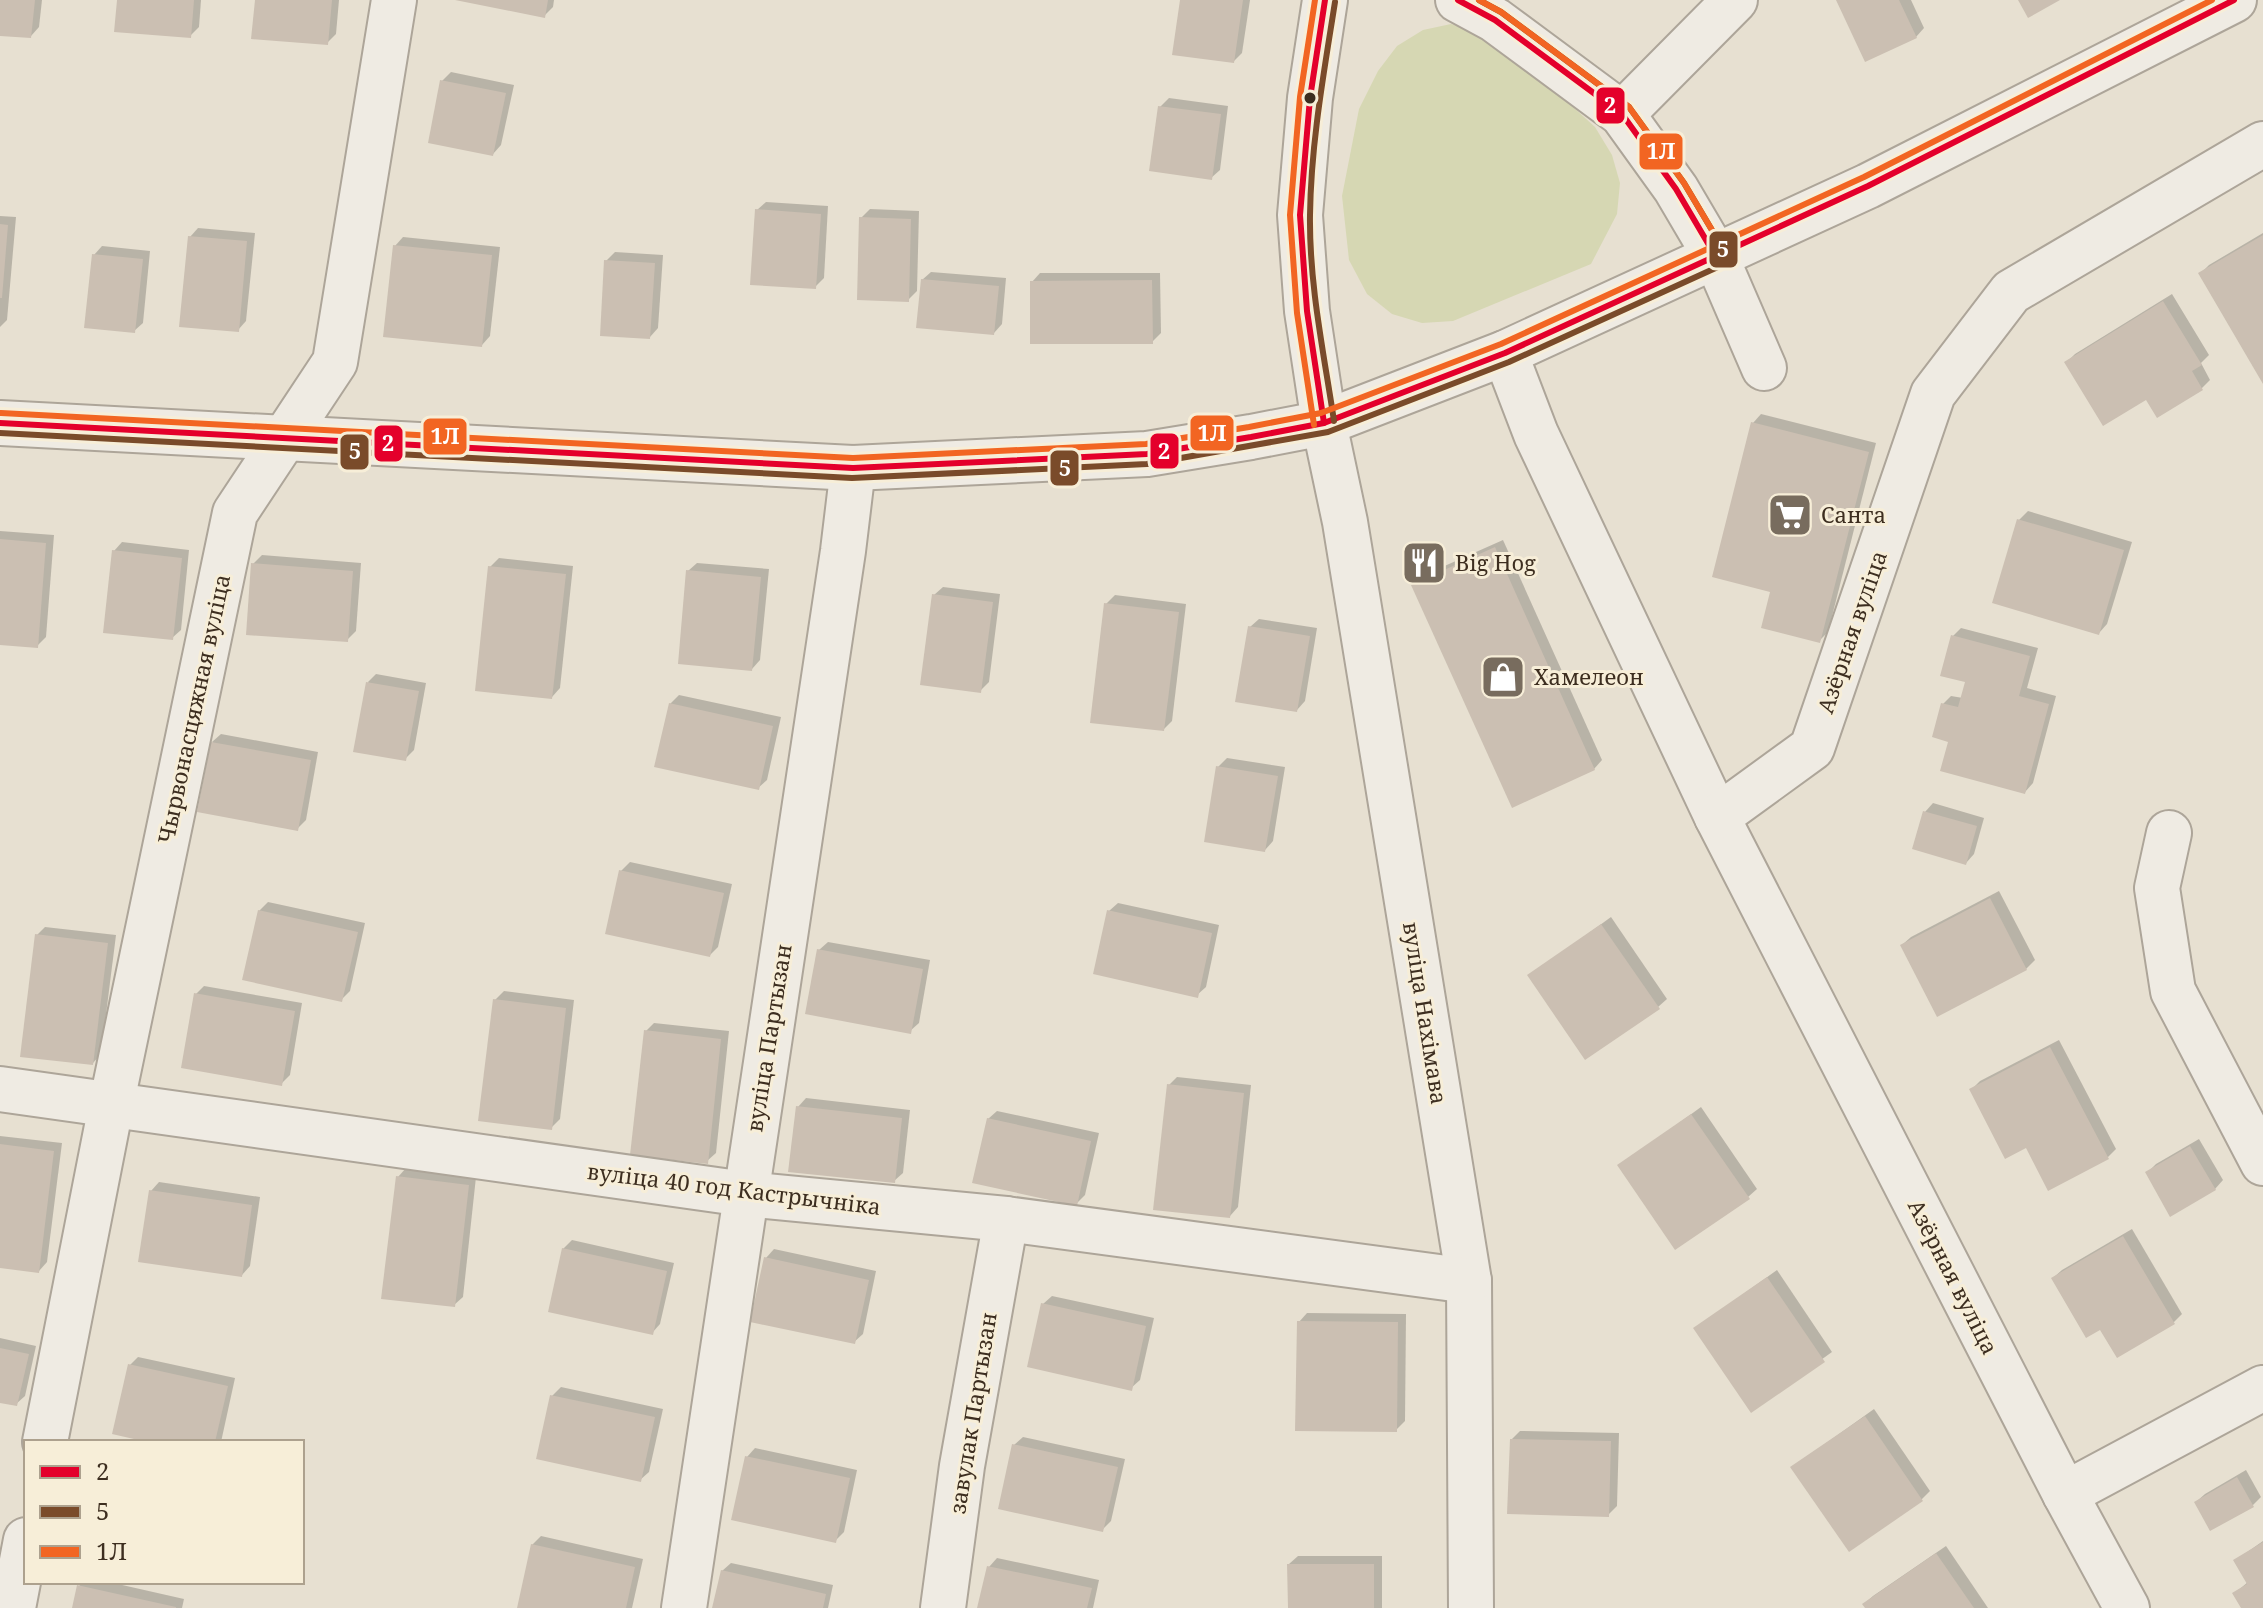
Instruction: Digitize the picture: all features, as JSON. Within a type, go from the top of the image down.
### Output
[{"type":"street","name":"Чырвонасцяжная вуліца","points":[[45,1440],[111,1106],[235,513],[335,362],[394,0]]},
{"type":"street","name":"вуліца Нахімава","points":[[1325,0],[1310,98],[1300,215],[1307,311],[1324,423],[1345,522],[1469,1281],[1471,1608]]},
{"type":"street","points":[[1458,0],[1495,20],[1622,114],[1676,189],[1716,257],[1764,368]]},
{"type":"street","points":[[1622,114],[1735,0]]},
{"type":"street","points":[[0,423],[853,468],[1147,454],[1324,423],[1505,353],[1716,257],[1868,186],[2234,0]]},
{"type":"street","name":"Азёрная вуліца","points":[[1717,817],[1812,748],[1933,394],[2011,292],[2263,144]]},
{"type":"street","name":"Азёрная вуліца","points":[[1505,353],[1536,434],[1717,817],[2065,1494],[2127,1608]]},
{"type":"street","name":"вуліца Партызан","points":[[684,1608],[853,468]]},
{"type":"street","points":[[2169,833],[2157,888],[2173,991],[2263,1163]]},
{"type":"street","name":"вуліца 40 год Кастрычніка","points":[[0,1089],[745,1194],[1006,1219],[1469,1281]]},
{"type":"street","name":"завулак Партызан","points":[[943,1608],[962,1466],[1006,1219]]},
{"type":"street","points":[[2065,1494],[2263,1388]]},
{"type":"street","points":[[13,1608],[24,1550]]},
{"type":"green space","points":[[1451,24],[1498,39],[1595,127],[1612,155],[1620,183],[1617,214],[1591,264],[1453,321],[1422,323],[1392,314],[1367,294],[1349,260],[1342,196],[1359,109],[1378,71],[1397,46],[1423,30]]},
{"type":"building","points":[[0,0],[35,0],[31,38],[0,36]]},
{"type":"building","points":[[117,0],[194,0],[191,38],[114,32]]},
{"type":"building","points":[[255,0],[332,0],[328,45],[251,39]]},
{"type":"building","points":[[455,0],[548,0],[545,18]]},
{"type":"building","points":[[1180,0],[1243,0],[1234,63],[1172,55]]},
{"type":"building","points":[[1836,0],[1899,0],[1917,38],[1865,62]]},
{"type":"building","points":[[2018,0],[2060,0],[2028,18]]},
{"type":"building","points":[[440,80],[506,93],[493,156],[428,143]]},
{"type":"building","points":[[1158,106],[1221,114],[1212,180],[1149,171]]},
{"type":"building","points":[[755,209],[821,214],[816,289],[750,285]]},
{"type":"building","points":[[859,217],[911,219],[909,302],[857,300]]},
{"type":"building","points":[[0,224],[8,225],[2,298],[0,298]]},
{"type":"building","points":[[2263,235],[2263,384],[2198,273]]},
{"type":"building","points":[[188,236],[247,241],[239,332],[179,327]]},
{"type":"building","points":[[393,245],[492,255],[482,347],[383,337]]},
{"type":"building","points":[[92,254],[143,259],[135,333],[84,328]]},
{"type":"building","points":[[604,260],[655,263],[650,339],[600,336]]},
{"type":"building","points":[[921,279],[999,286],[994,335],[916,328]]},
{"type":"building","points":[[1152,280],[1153,344],[1030,344],[1030,281]]},
{"type":"building","points":[[2163,301],[2202,365],[2192,371],[2203,390],[2157,418],[2146,400],[2103,426],[2064,362]]},
{"type":"building","name":"Санта","points":[[1751,422],[1869,452],[1820,643],[1761,628],[1770,592],[1712,577]]},
{"type":"building","points":[[2017,519],[2124,550],[2099,635],[1992,603]]},
{"type":"building","points":[[0,539],[46,543],[38,648],[0,645]]},
{"type":"building","name":"Хамелеон","points":[[1495,547],[1595,770],[1512,808],[1411,585]]},
{"type":"building","points":[[112,550],[182,558],[173,640],[103,633]]},
{"type":"building","points":[[251,563],[353,571],[348,642],[246,635]]},
{"type":"building","points":[[488,566],[566,574],[552,699],[475,691]]},
{"type":"building","points":[[686,570],[761,577],[752,671],[678,664]]},
{"type":"building","points":[[932,594],[993,602],[981,693],[920,685]]},
{"type":"building","points":[[1104,603],[1179,612],[1164,731],[1090,723]]},
{"type":"building","points":[[1248,626],[1310,636],[1297,712],[1235,702]]},
{"type":"building","points":[[1951,635],[2030,656],[2019,696],[2049,704],[2025,794],[1940,771],[1948,742],[1932,737],[1941,703],[1958,707],[1965,682],[1940,676]]},
{"type":"building","points":[[366,682],[419,691],[406,761],[353,752]]},
{"type":"building","points":[[669,703],[773,726],[759,790],[654,767]]},
{"type":"building","points":[[211,742],[311,760],[298,831],[197,812]]},
{"type":"building","points":[[1216,766],[1278,776],[1265,852],[1204,842]]},
{"type":"building","points":[[1923,811],[1977,826],[1966,865],[1912,849]]},
{"type":"building","points":[[619,870],[724,893],[710,957],[605,934]]},
{"type":"building","points":[[1990,898],[2027,970],[1937,1017],[1900,945]]},
{"type":"building","points":[[258,910],[358,932],[342,1002],[242,980]]},
{"type":"building","points":[[1107,910],[1212,933],[1198,998],[1093,974]]},
{"type":"building","points":[[1601,924],[1660,1009],[1585,1060],[1527,975]]},
{"type":"building","points":[[35,934],[108,943],[93,1065],[20,1057]]},
{"type":"building","points":[[817,949],[923,969],[911,1034],[805,1014]]},
{"type":"building","points":[[194,993],[295,1011],[282,1086],[181,1068]]},
{"type":"building","points":[[493,999],[566,1008],[552,1130],[478,1121]]},
{"type":"building","points":[[644,1030],[721,1039],[708,1164],[630,1155]]},
{"type":"building","points":[[2050,1047],[2109,1159],[2048,1191],[2026,1148],[2005,1159],[1969,1089]]},
{"type":"building","points":[[1167,1084],[1244,1093],[1230,1218],[1153,1210]]},
{"type":"building","points":[[796,1106],[902,1118],[895,1183],[788,1172]]},
{"type":"building","points":[[1691,1114],[1750,1199],[1675,1250],[1617,1165]]},
{"type":"building","points":[[987,1118],[1091,1141],[1077,1206],[972,1183]]},
{"type":"building","points":[[0,1144],[54,1151],[39,1273],[0,1268]]},
{"type":"building","points":[[2190,1146],[2216,1190],[2170,1217],[2145,1172]]},
{"type":"building","points":[[396,1176],[469,1185],[455,1307],[381,1299]]},
{"type":"building","points":[[149,1190],[252,1205],[242,1277],[138,1262]]},
{"type":"building","points":[[2123,1236],[2175,1324],[2117,1358],[2100,1330],[2086,1338],[2051,1278]]},
{"type":"building","points":[[562,1248],[667,1271],[653,1335],[548,1312]]},
{"type":"building","points":[[764,1257],[869,1280],[855,1344],[750,1322]]},
{"type":"building","points":[[1767,1277],[1825,1362],[1751,1413],[1693,1328]]},
{"type":"building","points":[[1041,1303],[1146,1326],[1132,1391],[1027,1367]]},
{"type":"building","points":[[1297,1321],[1398,1322],[1397,1432],[1295,1431]]},
{"type":"building","points":[[0,1348],[29,1354],[17,1406],[0,1403]]},
{"type":"building","points":[[128,1364],[228,1386],[215,1440],[138,1440],[112,1434]]},
{"type":"building","points":[[550,1395],[655,1417],[641,1482],[536,1459]]},
{"type":"building","points":[[1865,1416],[1923,1501],[1849,1552],[1790,1467]]},
{"type":"building","points":[[1510,1439],[1611,1441],[1609,1517],[1507,1514]]},
{"type":"building","points":[[1012,1444],[1118,1467],[1103,1532],[998,1509]]},
{"type":"building","points":[[745,1456],[850,1478],[836,1543],[731,1520]]},
{"type":"building","points":[[2237,1477],[2254,1507],[2210,1531],[2194,1502]]},
{"type":"building","points":[[2263,1542],[2263,1608],[2241,1608],[2232,1593],[2247,1584],[2233,1560]]},
{"type":"building","points":[[531,1544],[635,1567],[626,1608],[517,1608]]},
{"type":"building","points":[[1936,1553],[1974,1608],[1865,1608],[1862,1604]]},
{"type":"building","points":[[1287,1564],[1374,1564],[1374,1608],[1288,1608]]},
{"type":"building","points":[[987,1566],[1092,1588],[1087,1608],[977,1608]]},
{"type":"building","points":[[721,1570],[826,1594],[823,1608],[712,1608]]},
{"type":"building","points":[[77,1585],[176,1607],[176,1608],[72,1608]]},
{"type":"transit line","name":"1Л","points":[[1314,425],[1297,313],[1290,215],[1300,97],[1315,0]]},
{"type":"transit line","name":"2","points":[[1324,423],[1307,311],[1300,215],[1310,98],[1325,0]]},
{"type":"transit line","name":"2","points":[[1458,0],[1495,20],[1622,114],[1676,189],[1716,257]]},
{"type":"transit line","name":"5","points":[[0,433],[852,478],[1147,464],[1328,432],[1509,362],[1720,266],[1725,260],[1725,252],[1684,183],[1629,107],[1501,12],[1479,0]]},
{"type":"transit line","name":"1Л","points":[[1479,0],[1501,12],[1629,107],[1684,183],[1725,252]]},
{"type":"transit line","name":"1Л","points":[[1,413],[853,458],[1146,444],[1249,427],[1321,413],[1501,344],[1864,177],[2212,0]]},
{"type":"transit line","name":"2","points":[[0,423],[853,468],[1147,454],[1251,437],[1324,423],[1505,353],[1868,186],[2234,0]]},
{"type":"transit line","name":"5","points":[[1334,421],[1315,293],[1310,215],[1315,134],[1335,2]]},
{"type":"place","name":"Санта","points":[[1790,515]]},
{"type":"place","name":"Big Hog","points":[[1424,563]]},
{"type":"place","name":"Хамелеон","points":[[1503,677]]}]
